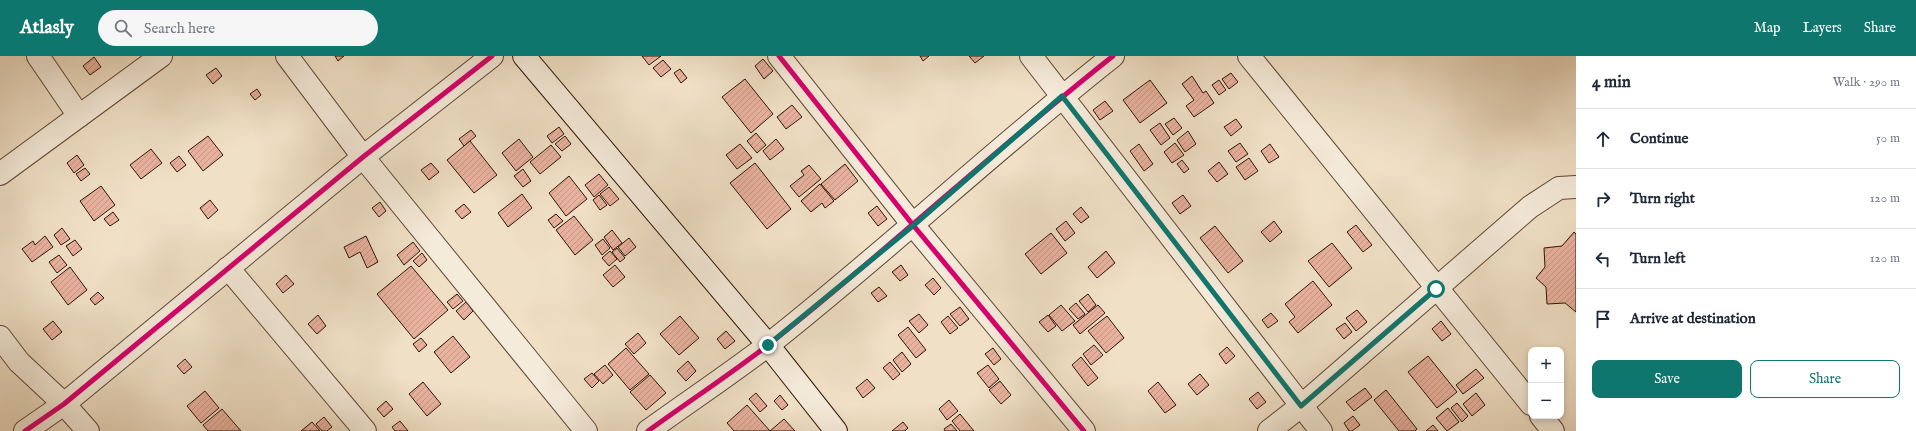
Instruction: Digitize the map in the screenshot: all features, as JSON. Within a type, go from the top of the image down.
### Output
[{"type":"street","points":[[38,56],[79,116]]},
{"type":"street","points":[[0,174],[161,56]]},
{"type":"street","points":[[287,56],[363,157],[586,431]]},
{"type":"street","points":[[25,431],[64,404],[363,157],[492,56]]},
{"type":"street","points":[[524,56],[768,345],[836,431]]},
{"type":"street","points":[[779,56],[914,225],[1084,431]]},
{"type":"street","points":[[1031,56],[1321,431]]},
{"type":"street","points":[[648,431],[768,345],[914,225],[1062,96],[1113,56]]},
{"type":"street","points":[[1249,56],[1436,289],[1528,400]]},
{"type":"street","points":[[1269,431],[1301,406],[1530,207],[1559,188],[1576,187]]},
{"type":"street","points":[[228,268],[366,431]]},
{"type":"street","points":[[0,338],[19,362],[64,404],[88,431]]},
{"type":"street","points":[[1543,419],[1553,431]]},
{"type":"building","points":[[335,56],[344,56],[338,61]]},
{"type":"building","points":[[642,56],[661,56],[649,65]]},
{"type":"building","points":[[920,56],[929,56],[923,61]]},
{"type":"building","points":[[969,56],[984,56],[975,63]]},
{"type":"building","points":[[94,57],[101,67],[90,75],[83,66]]},
{"type":"building","points":[[763,59],[773,71],[764,79],[755,66]]},
{"type":"building","points":[[663,60],[671,69],[661,77],[653,68]]},
{"type":"building","points":[[216,68],[222,76],[213,84],[206,75]]},
{"type":"building","points":[[680,69],[687,78],[681,83],[674,73]]},
{"type":"building","points":[[1231,73],[1238,82],[1229,89],[1222,79]]},
{"type":"building","points":[[1192,76],[1203,93],[1206,91],[1214,103],[1194,117],[1186,106],[1194,100],[1182,84]]},
{"type":"building","points":[[745,79],[773,114],[751,133],[722,97]]},
{"type":"building","points":[[1150,80],[1167,103],[1140,123],[1123,100]]},
{"type":"building","points":[[1219,80],[1226,90],[1219,95],[1212,85]]},
{"type":"building","points":[[257,89],[261,95],[255,100],[250,94]]},
{"type":"building","points":[[1105,101],[1113,111],[1100,120],[1093,110]]},
{"type":"building","points":[[792,105],[802,117],[786,129],[777,117]]},
{"type":"building","points":[[1174,118],[1182,128],[1173,135],[1165,124]]},
{"type":"building","points":[[1236,119],[1242,127],[1231,136],[1224,127]]},
{"type":"building","points":[[1160,123],[1170,138],[1161,145],[1150,130]]},
{"type":"building","points":[[559,127],[564,134],[552,143],[547,136]]},
{"type":"building","points":[[471,130],[476,136],[464,146],[459,139]]},
{"type":"building","points":[[1188,131],[1196,144],[1185,152],[1177,140]]},
{"type":"building","points":[[756,133],[766,145],[757,153],[747,141]]},
{"type":"building","points":[[208,136],[223,155],[203,171],[188,151]]},
{"type":"building","points":[[565,136],[571,144],[562,151],[555,144]]},
{"type":"building","points":[[519,139],[533,157],[516,171],[502,153]]},
{"type":"building","points":[[776,139],[784,149],[770,160],[763,151]]},
{"type":"building","points":[[470,141],[497,175],[474,193],[447,160]]},
{"type":"building","points":[[1175,143],[1184,155],[1172,163],[1164,152]]},
{"type":"building","points":[[1240,143],[1248,154],[1236,162],[1228,151]]},
{"type":"building","points":[[740,144],[752,158],[737,169],[726,155]]},
{"type":"building","points":[[1139,144],[1153,164],[1144,171],[1130,151]]},
{"type":"building","points":[[1270,144],[1279,157],[1269,163],[1261,151]]},
{"type":"building","points":[[551,145],[561,157],[540,174],[530,162]]},
{"type":"building","points":[[151,149],[162,163],[141,179],[130,165]]},
{"type":"building","points":[[77,155],[84,165],[74,173],[67,163]]},
{"type":"building","points":[[179,156],[186,165],[177,172],[170,163]]},
{"type":"building","points":[[1249,158],[1258,171],[1245,180],[1236,167]]},
{"type":"building","points":[[1182,160],[1189,169],[1184,173],[1177,164]]},
{"type":"building","points":[[1219,162],[1228,174],[1217,182],[1208,171]]},
{"type":"building","points":[[431,163],[439,172],[429,180],[421,170]]},
{"type":"building","points":[[755,163],[791,209],[767,229],[730,183]]},
{"type":"building","points":[[845,164],[858,181],[835,200],[821,184]]},
{"type":"building","points":[[809,165],[821,179],[799,197],[790,186],[804,175],[801,171]]},
{"type":"building","points":[[85,168],[90,174],[81,181],[76,174]]},
{"type":"building","points":[[523,169],[531,181],[523,187],[514,176]]},
{"type":"building","points":[[599,174],[608,185],[594,197],[585,185]]},
{"type":"building","points":[[569,176],[587,199],[566,216],[549,193]]},
{"type":"building","points":[[820,184],[834,201],[825,208],[822,203],[811,212],[801,201]]},
{"type":"building","points":[[101,186],[115,205],[94,221],[80,201]]},
{"type":"building","points":[[609,187],[619,199],[610,206],[600,194]]},
{"type":"building","points":[[522,194],[532,208],[508,227],[498,213]]},
{"type":"building","points":[[599,195],[607,205],[600,210],[593,200]]},
{"type":"building","points":[[1183,195],[1191,206],[1180,214],[1172,203]]},
{"type":"building","points":[[210,200],[218,210],[208,219],[200,208]]},
{"type":"building","points":[[380,202],[386,211],[379,217],[372,208]]},
{"type":"building","points":[[464,204],[471,212],[462,219],[455,211]]},
{"type":"building","points":[[877,206],[887,219],[878,226],[868,213]]},
{"type":"building","points":[[1081,207],[1089,217],[1081,223],[1073,214]]},
{"type":"building","points":[[113,212],[119,220],[110,226],[104,219]]},
{"type":"building","points":[[556,214],[563,221],[554,228],[548,220]]},
{"type":"building","points":[[574,216],[593,240],[575,255],[556,230]]},
{"type":"building","points":[[1066,221],[1075,233],[1065,241],[1056,229]]},
{"type":"building","points":[[1274,221],[1282,232],[1270,242],[1261,232]]},
{"type":"building","points":[[1356,225],[1372,245],[1363,252],[1347,232]]},
{"type":"building","points":[[1215,226],[1243,261],[1228,273],[1200,238]]},
{"type":"building","points":[[62,228],[70,239],[61,245],[54,235]]},
{"type":"building","points":[[612,230],[622,243],[613,250],[604,237]]},
{"type":"building","points":[[1574,232],[1576,234],[1576,312],[1565,303],[1547,304],[1546,287],[1536,278],[1545,267],[1544,248],[1562,246]]},
{"type":"building","points":[[1051,233],[1067,253],[1041,274],[1025,254]]},
{"type":"building","points":[[45,236],[53,247],[32,262],[22,249],[33,241],[35,245]]},
{"type":"building","points":[[366,236],[378,262],[367,268],[360,252],[349,258],[344,247]]},
{"type":"building","points":[[629,238],[636,247],[625,256],[618,247]]},
{"type":"building","points":[[603,239],[610,248],[602,255],[595,245]]},
{"type":"building","points":[[75,240],[82,249],[73,256],[66,246]]},
{"type":"building","points":[[413,242],[420,251],[404,265],[397,255]]},
{"type":"building","points":[[1332,243],[1352,268],[1329,287],[1308,261]]},
{"type":"building","points":[[617,248],[625,258],[620,262],[612,252]]},
{"type":"building","points":[[610,251],[617,259],[609,266],[602,258]]},
{"type":"building","points":[[1106,251],[1115,263],[1097,278],[1088,267]]},
{"type":"building","points":[[422,253],[427,260],[419,267],[413,261]]},
{"type":"building","points":[[59,255],[67,265],[57,273],[49,262]]},
{"type":"building","points":[[615,265],[625,277],[613,287],[603,275]]},
{"type":"building","points":[[901,265],[908,275],[900,281],[892,272]]},
{"type":"building","points":[[411,266],[448,310],[414,339],[377,294]]},
{"type":"building","points":[[70,267],[87,290],[68,305],[51,282]]},
{"type":"building","points":[[286,275],[294,284],[283,293],[276,284]]},
{"type":"building","points":[[933,278],[941,288],[934,295],[925,285]]},
{"type":"building","points":[[1313,281],[1332,305],[1298,333],[1289,322],[1295,317],[1285,304]]},
{"type":"building","points":[[879,287],[887,296],[878,302],[871,293]]},
{"type":"building","points":[[98,292],[104,298],[95,305],[90,299]]},
{"type":"building","points":[[457,294],[463,301],[453,309],[447,302]]},
{"type":"building","points":[[1088,294],[1096,305],[1088,312],[1079,301]]},
{"type":"building","points":[[466,302],[473,311],[464,320],[456,311]]},
{"type":"building","points":[[1076,303],[1085,314],[1078,319],[1069,309]]},
{"type":"building","points":[[1061,305],[1075,321],[1062,331],[1049,315]]},
{"type":"building","points":[[1098,305],[1105,313],[1080,334],[1073,325]]},
{"type":"building","points":[[960,307],[969,319],[960,326],[950,314]]},
{"type":"building","points":[[1357,310],[1367,322],[1356,331],[1346,318]]},
{"type":"building","points":[[1271,313],[1278,321],[1268,328],[1262,320]]},
{"type":"building","points":[[919,314],[928,325],[919,333],[909,321]]},
{"type":"building","points":[[318,315],[326,326],[317,334],[308,324]]},
{"type":"building","points":[[1048,315],[1056,326],[1048,332],[1039,322]]},
{"type":"building","points":[[680,316],[699,338],[679,355],[660,334]]},
{"type":"building","points":[[948,316],[958,328],[950,334],[941,322]]},
{"type":"building","points":[[1107,316],[1124,338],[1106,353],[1088,331]]},
{"type":"building","points":[[53,321],[62,332],[52,340],[43,329]]},
{"type":"building","points":[[1441,321],[1451,334],[1442,341],[1432,329]]},
{"type":"building","points":[[1345,323],[1352,332],[1344,339],[1336,329]]},
{"type":"building","points":[[908,327],[926,350],[916,358],[898,335]]},
{"type":"building","points":[[726,331],[735,341],[725,349],[717,339]]},
{"type":"building","points":[[638,333],[646,343],[634,354],[625,344]]},
{"type":"building","points":[[453,336],[470,357],[451,373],[434,352]]},
{"type":"building","points":[[421,338],[427,345],[419,352],[413,344]]},
{"type":"building","points":[[1094,345],[1103,355],[1091,365],[1083,354]]},
{"type":"building","points":[[1227,347],[1235,356],[1226,364],[1219,354]]},
{"type":"building","points":[[626,348],[649,374],[630,390],[608,364]]},
{"type":"building","points":[[993,348],[1001,359],[994,365],[985,354]]},
{"type":"building","points":[[902,352],[911,364],[902,372],[893,360]]},
{"type":"building","points":[[1428,356],[1457,392],[1437,408],[1408,372]]},
{"type":"building","points":[[1081,357],[1098,378],[1088,386],[1072,365]]},
{"type":"building","points":[[185,359],[192,367],[184,374],[177,366]]},
{"type":"building","points":[[688,361],[696,371],[686,381],[677,371]]},
{"type":"building","points":[[890,362],[900,374],[893,380],[883,368]]},
{"type":"building","points":[[605,365],[613,375],[603,384],[594,374]]},
{"type":"building","points":[[988,365],[999,379],[989,388],[977,373]]},
{"type":"building","points":[[1476,369],[1484,378],[1463,394],[1456,385]]},
{"type":"building","points":[[592,373],[599,381],[592,388],[584,379]]},
{"type":"building","points":[[1200,374],[1209,385],[1197,395],[1188,384]]},
{"type":"building","points":[[650,375],[666,393],[646,410],[630,392]]},
{"type":"building","points":[[867,379],[875,388],[863,398],[856,388]]},
{"type":"building","points":[[1000,381],[1011,395],[1001,404],[989,390]]},
{"type":"building","points":[[423,382],[441,404],[427,416],[409,394]]},
{"type":"building","points":[[1158,382],[1176,405],[1165,413],[1148,391]]},
{"type":"building","points":[[1365,388],[1372,397],[1354,411],[1346,402]]},
{"type":"building","points":[[1386,390],[1417,429],[1415,431],[1399,431],[1374,400]]},
{"type":"building","points":[[205,391],[219,408],[201,423],[187,406]]},
{"type":"building","points":[[1258,392],[1266,402],[1257,409],[1249,399]]},
{"type":"building","points":[[756,393],[767,406],[760,412],[749,399]]},
{"type":"building","points":[[1476,393],[1485,405],[1472,416],[1463,404]]},
{"type":"building","points":[[780,395],[788,405],[782,410],[774,401]]},
{"type":"building","points":[[949,400],[958,411],[947,420],[939,409]]},
{"type":"building","points":[[386,401],[393,409],[384,417],[377,409]]},
{"type":"building","points":[[1457,403],[1468,416],[1462,422],[1451,408]]},
{"type":"building","points":[[747,405],[770,431],[734,431],[727,423]]},
{"type":"building","points":[[1448,408],[1459,422],[1447,431],[1436,418]]},
{"type":"building","points":[[222,409],[241,431],[208,431],[203,425]]},
{"type":"building","points":[[960,414],[974,431],[960,431],[952,421]]},
{"type":"building","points":[[1353,416],[1360,425],[1352,431],[1349,431],[1344,423]]},
{"type":"building","points":[[324,417],[332,427],[327,431],[322,431],[316,424]]},
{"type":"building","points":[[784,419],[795,431],[770,431]]},
{"type":"building","points":[[400,421],[408,431],[395,431],[392,427]]},
{"type":"building","points":[[312,422],[320,431],[301,431]]},
{"type":"building","points":[[903,422],[908,428],[905,431],[892,431]]},
{"type":"building","points":[[951,424],[957,431],[945,431],[944,429]]},
{"type":"building","points":[[1433,425],[1438,431],[1426,431]]},
{"type":"cycle path","points":[[25,431],[64,404],[363,157],[492,56]]},
{"type":"cycle path","points":[[779,56],[913,225],[1084,431]]},
{"type":"cycle path","points":[[648,431],[768,345],[812,310],[1026,127],[1113,56]]},
{"type":"route","points":[[768,345],[914,225],[1062,96],[1301,406],[1436,289]]}]
